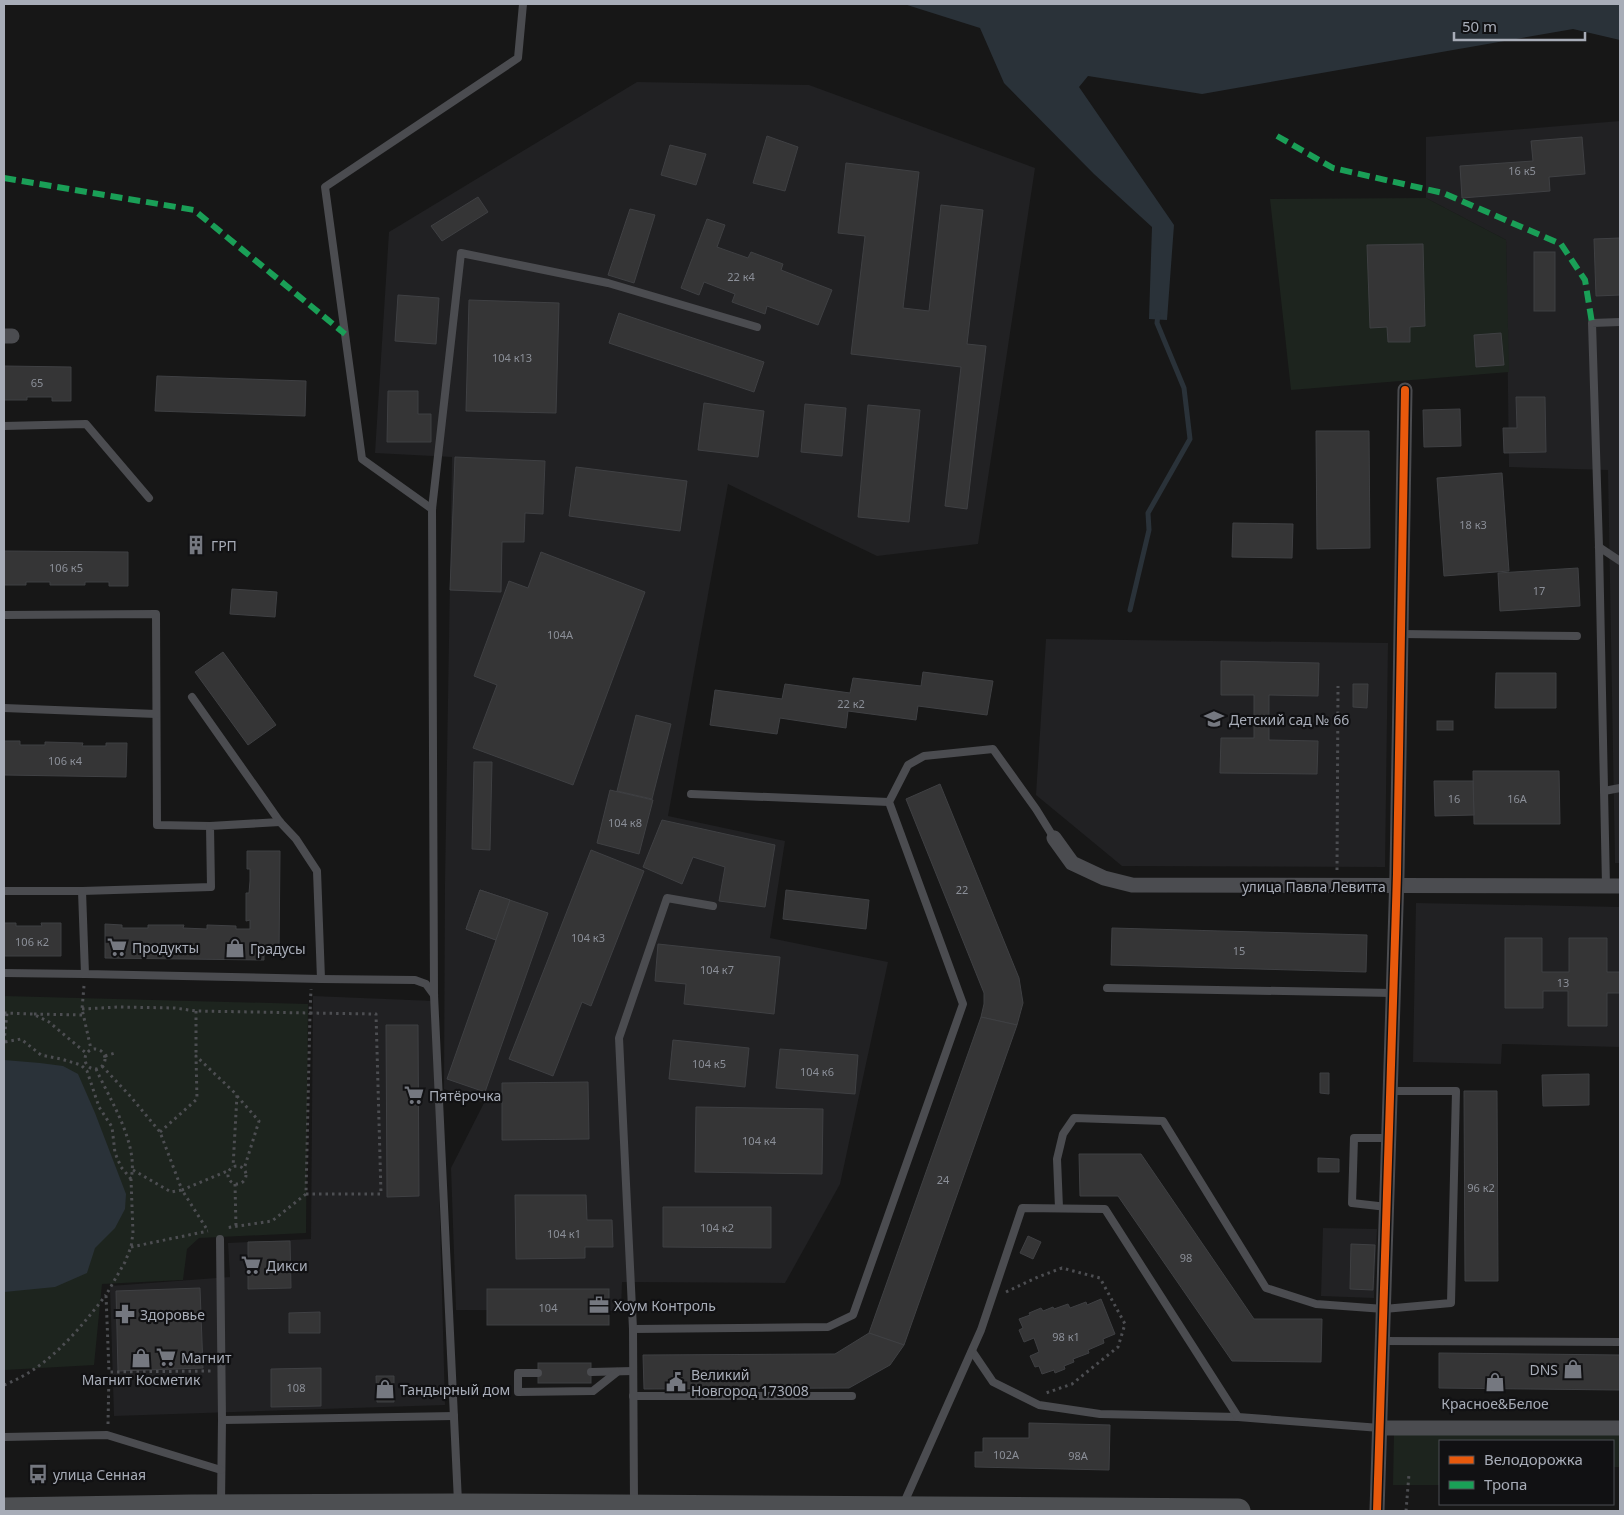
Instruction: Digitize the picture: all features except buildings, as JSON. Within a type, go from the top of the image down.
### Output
[{"type":"main road","points":[[4,1510],[143,1510],[221,1507],[634,1506],[694,1509],[816,1510],[902,1508],[1238,1511]]},
{"type":"street","points":[[1377,1511],[1391,1091],[1405,390]]},
{"type":"street","name":"улица Павла Левитта","points":[[1054,838],[1072,863],[1104,878],[1132,885],[1613,886]]},
{"type":"street","points":[[1380,1428],[1620,1428]]},
{"type":"lane","points":[[432,509],[362,459],[325,187],[518,58],[523,4]]},
{"type":"lane","points":[[458,1506],[434,995],[432,509],[461,253],[608,284],[757,327]]},
{"type":"lane","points":[[1613,886],[1604,791],[1592,323],[1620,322]]},
{"type":"lane","points":[[4,426],[86,424],[149,498]]},
{"type":"lane","points":[[1599,547],[1620,561]]},
{"type":"lane","points":[[4,615],[156,614],[157,825],[210,826],[280,822]]},
{"type":"lane","points":[[1400,634],[1577,636]]},
{"type":"lane","points":[[192,697],[280,822],[296,839],[318,871],[321,979]]},
{"type":"lane","points":[[4,708],[156,714]]},
{"type":"lane","points":[[633,1330],[828,1328],[853,1314],[963,1004],[889,802],[908,765],[924,756],[993,749],[1036,809],[1054,838]]},
{"type":"lane","points":[[1604,791],[1620,788]]},
{"type":"lane","points":[[690,794],[889,802]]},
{"type":"lane","points":[[4,891],[211,888],[210,826]]},
{"type":"lane","points":[[82,891],[85,974]]},
{"type":"lane","points":[[634,1506],[633,1330],[618,1038],[667,898],[714,906]]},
{"type":"lane","points":[[4,973],[415,980],[426,984],[434,995]]},
{"type":"lane","points":[[1107,988],[1393,993]]},
{"type":"lane","points":[[1059,1208],[1056,1159],[1063,1134],[1074,1118],[1163,1122],[1266,1288],[1316,1304],[1384,1309],[1451,1303],[1456,1091],[1391,1091]]},
{"type":"lane","points":[[1386,1207],[1352,1203],[1354,1138],[1389,1138]]},
{"type":"lane","points":[[902,1508],[972,1351],[1022,1208],[1105,1209],[1238,1417]]},
{"type":"lane","points":[[220,1239],[222,1371],[221,1507]]},
{"type":"lane","points":[[1382,1341],[1620,1342]]},
{"type":"lane","points":[[972,1351],[993,1382],[1039,1405],[1100,1414],[1238,1417],[1380,1428]]},
{"type":"lane","points":[[591,1372],[633,1371]]},
{"type":"lane","points":[[538,1373],[518,1373],[518,1392],[593,1391],[617,1372]]},
{"type":"lane","points":[[634,1396],[852,1396]]},
{"type":"lane","points":[[222,1420],[454,1416]]},
{"type":"lane","points":[[4,1437],[108,1435],[221,1470]]},
{"type":"path","points":[[1337,874],[1338,686]]},
{"type":"path","points":[[85,974],[82,1009],[91,1049]]},
{"type":"path","points":[[306,1194],[311,979]]},
{"type":"path","points":[[82,1009],[119,1006],[175,1008],[196,1011],[376,1014],[381,1194],[306,1194],[272,1221],[208,1231],[131,1247]]},
{"type":"path","points":[[160,1132],[197,1098],[196,1011]]},
{"type":"path","points":[[83,1014],[5,1013],[4,1042],[21,1039],[41,1056],[61,1059],[86,1067],[96,1069],[102,1066],[105,1061],[105,1056],[101,1051],[96,1048],[91,1049],[86,1054],[84,1058],[86,1067],[99,1107],[112,1126],[115,1153],[121,1167],[131,1179]]},
{"type":"path","points":[[33,1014],[49,1022],[86,1054]]},
{"type":"path","points":[[105,1056],[115,1053]]},
{"type":"path","points":[[196,1056],[259,1121],[244,1169],[246,1178],[243,1182],[235,1184]]},
{"type":"path","points":[[102,1066],[160,1132],[182,1190],[208,1231]]},
{"type":"path","points":[[4,1385],[42,1365],[60,1350],[106,1295],[125,1262],[131,1247],[134,1233],[131,1179],[133,1158],[122,1124],[96,1069]]},
{"type":"path","points":[[236,1096],[229,1179],[235,1184],[236,1226]]},
{"type":"path","points":[[133,1170],[171,1192],[182,1190],[231,1169],[241,1166],[244,1169]]},
{"type":"path","points":[[214,1230],[220,1239]]},
{"type":"path","points":[[992,1298],[1062,1268],[1100,1278],[1125,1324],[1118,1347],[1072,1384],[1028,1399]]},
{"type":"path","points":[[106,1295],[109,1372],[108,1435]]},
{"type":"path","points":[[109,1372],[222,1371]]},
{"type":"path","points":[[1406,1511],[1409,1474]]},
{"type":"shaded area","points":[[904,4],[1620,4],[1620,40],[1573,29],[1202,94],[1088,76],[1079,87],[1174,225],[1167,320],[1149,319],[1152,227],[1094,174],[1004,83],[980,28]]},
{"type":"shaded area","points":[[637,82],[809,85],[1035,168],[978,544],[877,556],[728,484],[668,816],[785,841],[770,938],[888,962],[840,1184],[785,1283],[622,1282],[621,1311],[456,1310],[451,1168],[484,1103],[444,1089],[445,883],[452,457],[375,453],[389,232]]},
{"type":"shaded area","points":[[1620,121],[1620,863],[1615,863],[1608,470],[1509,467],[1506,240],[1426,198],[1426,137]]},
{"type":"shaded area","points":[[1426,198],[1506,240],[1509,372],[1291,390],[1270,199]]},
{"type":"shaded area","name":"Детский сад № 66","points":[[1046,639],[1388,643],[1385,867],[1122,866],[1036,795]]},
{"type":"shaded area","points":[[1416,903],[1620,907],[1620,1047],[1502,1044],[1501,1064],[1413,1062]]},
{"type":"shaded area","points":[[4,996],[308,1004],[306,1233],[199,1238],[187,1249],[183,1280],[102,1284],[94,1365],[4,1370]]},
{"type":"shaded area","points":[[313,996],[434,1001],[445,1405],[114,1416],[110,1286],[230,1277],[228,1243],[311,1239]]},
{"type":"shaded area","points":[[4,1060],[63,1066],[78,1074],[126,1194],[125,1209],[115,1228],[95,1248],[87,1273],[55,1287],[4,1292]]},
{"type":"shaded area","points":[[1323,1228],[1377,1229],[1374,1298],[1321,1296]]},
{"type":"shaded area","points":[[1394,1433],[1620,1433],[1620,1467],[1614,1467],[1614,1440],[1439,1440],[1439,1485],[1393,1485]]},
{"type":"waterway","points":[[1130,610],[1149,530],[1148,513],[1190,439],[1184,388],[1157,323],[1158,314]]},
{"type":"marked path","points":[[1277,136],[1333,168],[1443,193],[1561,244],[1585,280],[1592,323]]},
{"type":"marked path","points":[[4,178],[194,210],[345,334]]},
{"type":"cycle path","points":[[1377,1511],[1397,874],[1405,390]]},
{"type":"place","name":"ГРП","points":[[196,545]]},
{"type":"place","name":"Детский сад № 66","points":[[1214,719]]},
{"type":"place","name":"Продукты","points":[[117,947]]},
{"type":"place","name":"Градусы","points":[[235,948]]},
{"type":"place","name":"Пятёрочка","points":[[414,1095]]},
{"type":"place","name":"Дикси","points":[[251,1265]]},
{"type":"place","name":"Хоум Контроль","points":[[599,1305]]},
{"type":"place","name":"Здоровье","points":[[125,1314]]},
{"type":"place","name":"Магнит","points":[[166,1357]]},
{"type":"place","name":"Магнит Косметик","points":[[141,1358]]},
{"type":"place","name":"DNS","points":[[1573,1369]]},
{"type":"place","name":"Великий Новгород 173008","points":[[676,1382]]},
{"type":"place","name":"Красное&Белое","points":[[1495,1382]]},
{"type":"place","name":"Тандырный дом","points":[[385,1389]]},
{"type":"place","name":"улица Сенная","points":[[38,1474]]}]
